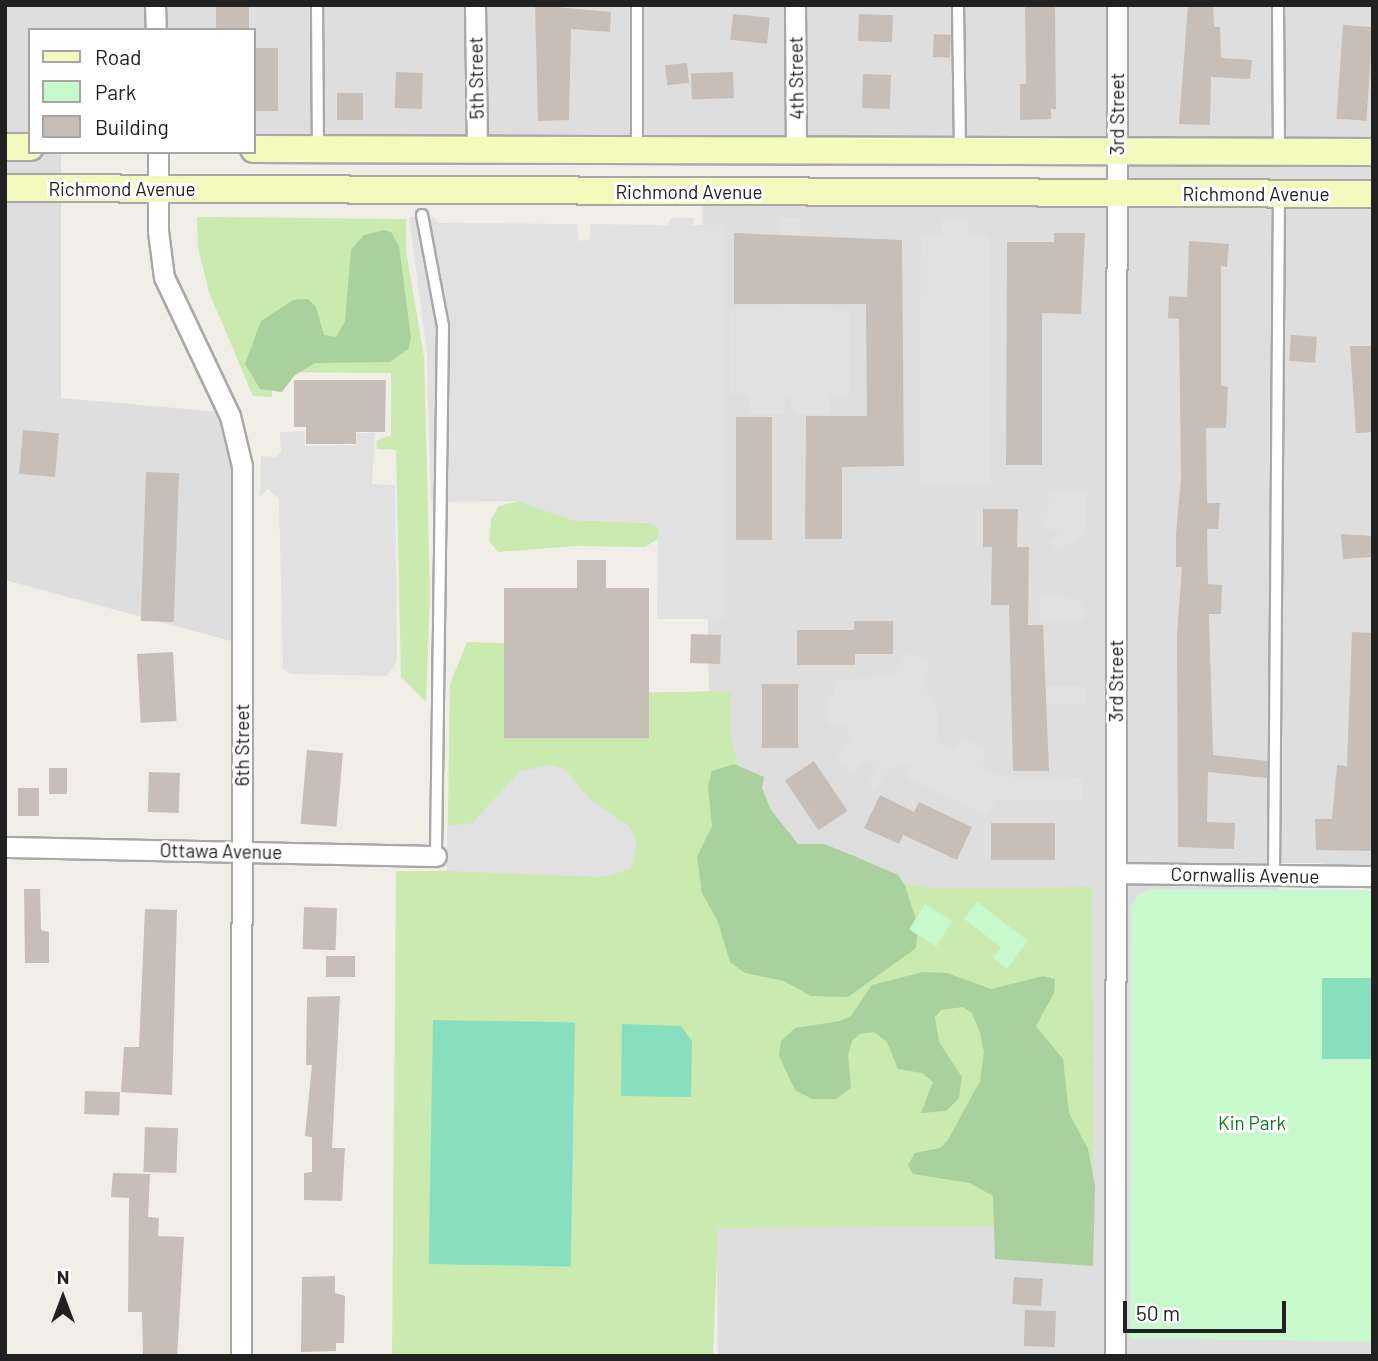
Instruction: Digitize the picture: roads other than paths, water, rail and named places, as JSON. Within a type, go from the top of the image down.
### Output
[{"type":"main road","points":[[5,147],[28,147]]},
{"type":"main road","points":[[256,149],[960,153],[1373,152]]},
{"type":"main road","name":"Richmond Avenue","points":[[5,188],[1373,194]]},
{"type":"street","points":[[155,5],[156,28]]},
{"type":"street","name":"5th Street","points":[[475,5],[477,150]]},
{"type":"street","name":"4th Street","points":[[795,5],[796,151]]},
{"type":"street","name":"3rd Street","points":[[1115,1356],[1118,873],[1117,5]]},
{"type":"street","name":"6th Street","points":[[158,154],[164,277],[230,416],[242,466],[241,1356]]},
{"type":"street","name":"Ottawa Avenue","points":[[5,847],[436,856]]},
{"type":"street","name":"Cornwallis Avenue","points":[[1118,873],[1373,877]]},
{"type":"lane","points":[[317,5],[318,149]]},
{"type":"lane","points":[[637,5],[637,150]]},
{"type":"lane","points":[[958,5],[960,153]]},
{"type":"lane","points":[[1278,5],[1279,152]]},
{"type":"lane","points":[[1274,875],[1279,194]]},
{"type":"lane","points":[[422,215],[443,326],[436,856]]},
{"type":"park label","name":"Kin Park","points":[[1252,1123]]}]
